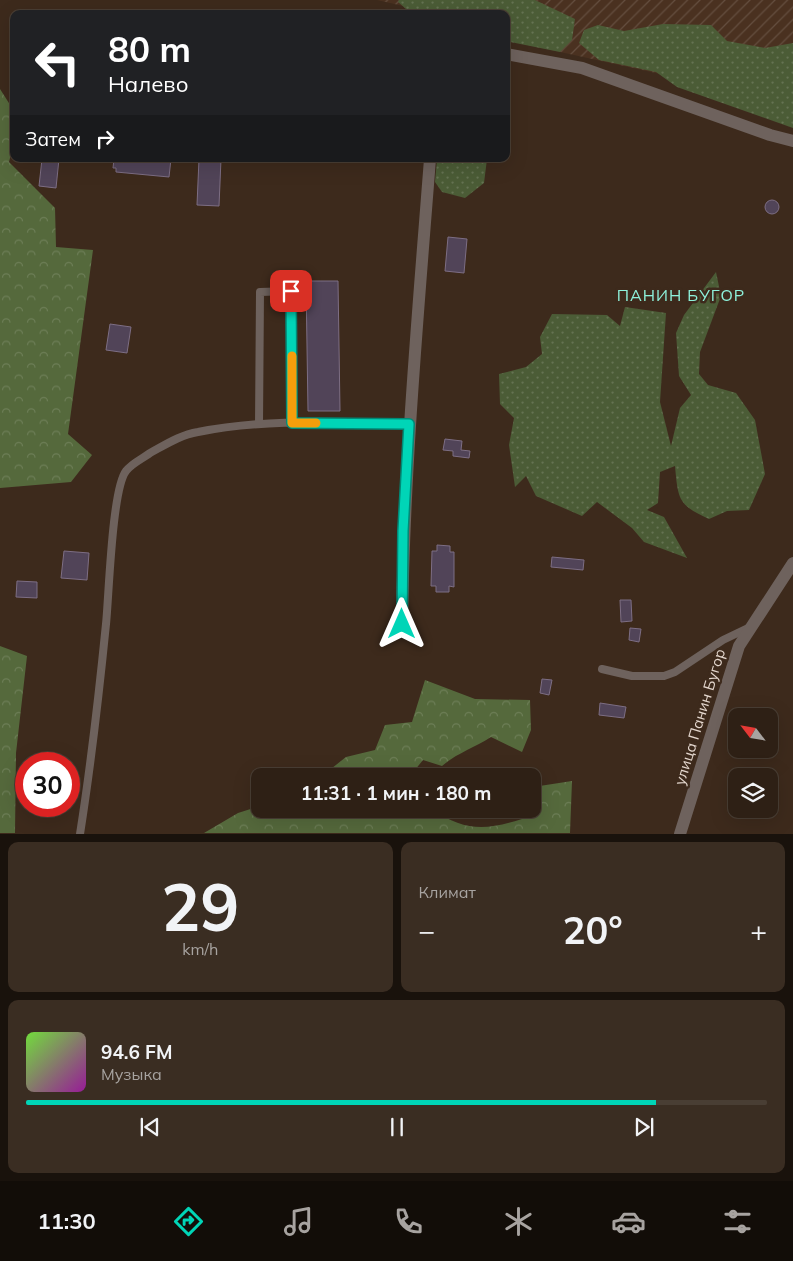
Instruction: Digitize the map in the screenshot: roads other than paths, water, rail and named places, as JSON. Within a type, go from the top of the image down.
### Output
[{"type":"street","points":[[510,55],[582,68],[770,135],[793,141]]},
{"type":"street","points":[[402,624],[403,531],[409,424],[430,162]]},
{"type":"street","name":"улица Панин Бугор","points":[[680,834],[738,646],[793,563]]},
{"type":"lane","points":[[259,424],[260,292],[291,291],[292,423]]},
{"type":"lane","points":[[80,834],[91,765],[120,482],[125,472],[133,464],[174,439],[197,432],[259,424],[409,424]]},
{"type":"lane","points":[[602,669],[632,676],[664,676],[675,672],[723,640],[750,627]]},
{"type":"district","name":"ПАНИН БУГОР","points":[[681,295]]}]
